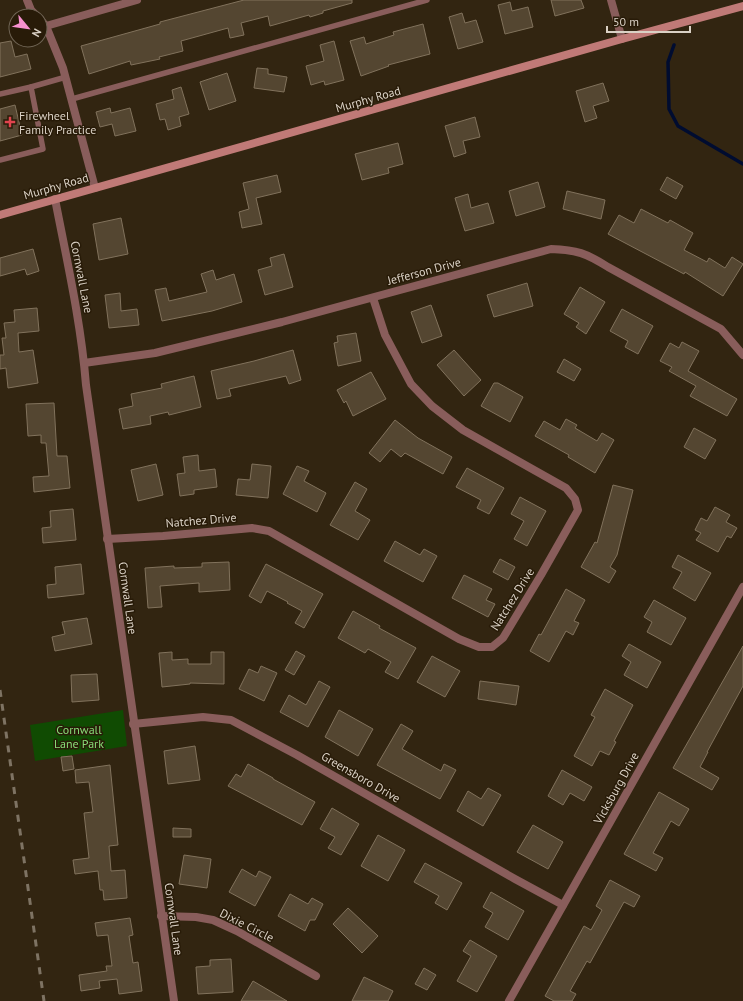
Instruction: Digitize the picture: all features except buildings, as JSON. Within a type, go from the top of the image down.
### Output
[{"type":"main road","name":"Murphy Road","points":[[0,215],[743,6]]},
{"type":"street","points":[[48,25],[137,0]]},
{"type":"street","points":[[611,0],[622,39]]},
{"type":"street","points":[[48,31],[66,77],[95,188]]},
{"type":"street","name":"Cornwall Lane","points":[[55,199],[83,346],[86,385],[107,539],[174,1001]]},
{"type":"street","name":"Jefferson Drive","points":[[84,363],[155,352],[282,322],[551,249],[573,250],[592,257],[721,329],[743,355]]},
{"type":"street","name":"Natchez Drive","points":[[107,539],[163,536],[252,528],[269,531],[459,639],[479,647],[492,647],[504,638],[578,510],[575,499],[566,488],[463,430],[432,406],[411,384],[385,335],[373,298]]},
{"type":"street","name":"Vicksburg Drive","points":[[509,1001],[743,587]]},
{"type":"street","name":"Greensboro Drive","points":[[133,724],[203,717],[231,720],[297,755],[563,905]]},
{"type":"street","name":"Dixie Circle","points":[[161,916],[196,917],[213,920],[237,931],[316,976]]},
{"type":"lane","points":[[72,99],[427,0]]},
{"type":"lane","points":[[0,94],[66,77]]},
{"type":"lane","points":[[0,160],[43,149],[31,87]]},
{"type":"green space","name":"Cornwall Lane Park","points":[[123,710],[127,746],[35,761],[30,725]]},
{"type":"waterway","points":[[674,45],[668,62],[669,109],[678,126],[743,164]]},
{"type":"railway","points":[[0,690],[44,1001]]},
{"type":"place","name":"Firewheel Family Practice","points":[[10,122]]}]
